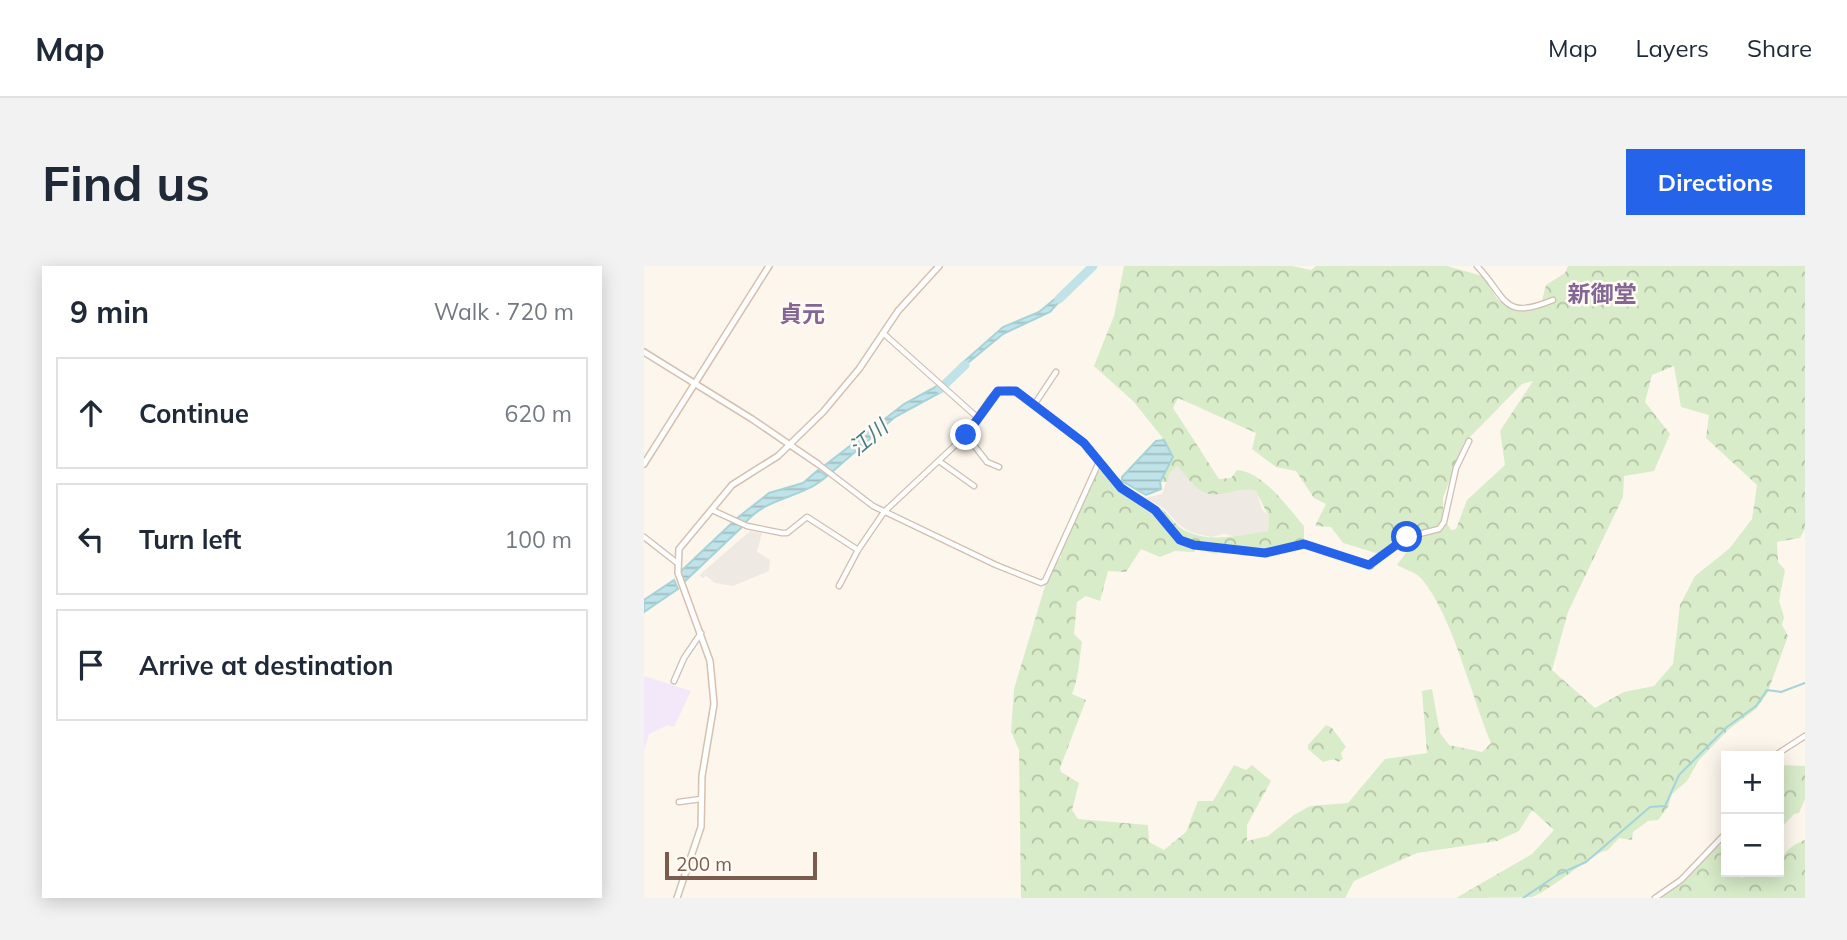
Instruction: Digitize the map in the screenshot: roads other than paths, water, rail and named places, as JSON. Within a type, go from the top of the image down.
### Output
[{"type":"street","points":[[644,464],[769,266]]},
{"type":"street","points":[[1477,266],[1502,298],[1515,308],[1532,308],[1553,300]]},
{"type":"street","points":[[677,898],[699,838],[701,799],[714,704],[710,661],[678,573],[676,562],[679,549],[732,485],[778,456],[859,369],[898,311],[935,267]]},
{"type":"street","points":[[883,333],[978,418]]},
{"type":"street","points":[[644,352],[790,444],[884,512],[1041,583],[1045,581],[1099,462]]},
{"type":"street","points":[[1034,405],[1056,372]]},
{"type":"street","points":[[839,586],[858,550],[884,512],[966,435],[998,391],[1016,391],[1084,443],[1121,488],[1155,510],[1175,536],[1186,542],[1265,553],[1304,544],[1370,566],[1407,537],[1439,529],[1444,522],[1456,468],[1469,441]]},
{"type":"street","points":[[966,435],[987,462],[999,467]]},
{"type":"street","points":[[939,461],[974,485]]},
{"type":"street","points":[[712,509],[747,526],[788,533],[807,517],[858,550]]},
{"type":"street","points":[[644,537],[676,562]]},
{"type":"street","points":[[674,681],[684,657],[701,633]]},
{"type":"street","points":[[1782,751],[1805,736]]},
{"type":"street","points":[[679,802],[701,799]]},
{"type":"street","points":[[1655,898],[1681,880],[1721,838]]},
{"type":"water","points":[[1062,293],[1067,293],[1050,312],[1003,334],[958,371],[960,365],[1003,327],[1039,312]]},
{"type":"water","points":[[937,386],[943,391],[895,417],[832,472],[824,466],[904,404]]},
{"type":"water","points":[[1164,440],[1173,457],[1160,482],[1161,489],[1146,495],[1122,481],[1122,477],[1156,441]]},
{"type":"water","points":[[818,470],[827,476],[817,484],[774,502],[745,523],[736,519],[769,493],[803,483]]},
{"type":"water","points":[[733,522],[743,526],[683,583],[680,572]]},
{"type":"water","points":[[674,580],[678,589],[644,612],[644,600]]},
{"type":"waterway","name":"江川","points":[[1059,299],[1093,266]]},
{"type":"waterway","name":"江川","points":[[940,389],[965,365]]},
{"type":"waterway","points":[[1523,898],[1557,875],[1586,862],[1650,807],[1665,806],[1679,775],[1727,727],[1756,706],[1767,690],[1781,692],[1805,683]]},
{"type":"district","name":"新御堂","points":[[1602,293]]},
{"type":"district","name":"貞元","points":[[802,313]]}]
